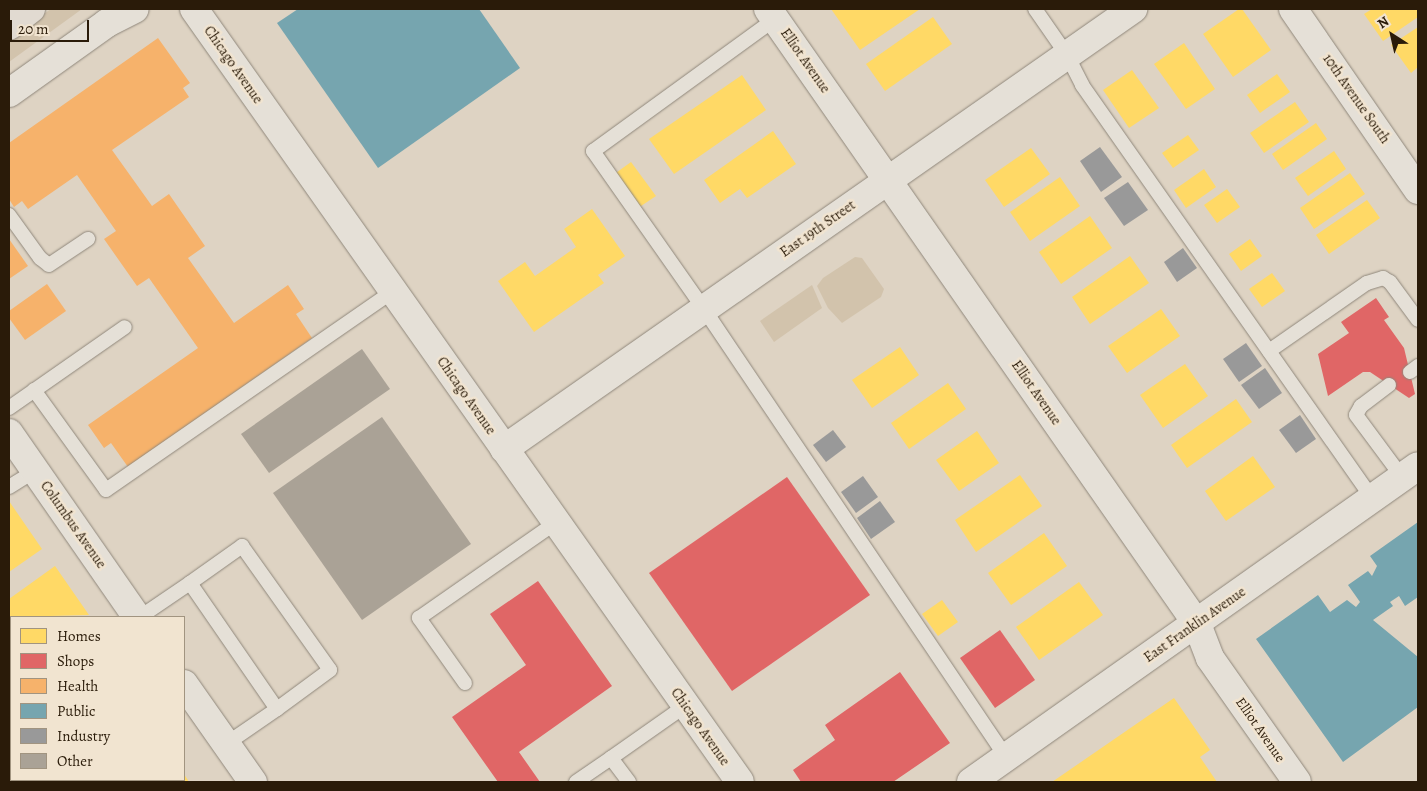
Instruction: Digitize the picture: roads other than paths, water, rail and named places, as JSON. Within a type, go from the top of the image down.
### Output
[{"type":"highway","points":[[9,26],[31,9]]},
{"type":"street","points":[[9,93],[108,23],[135,9]]},
{"type":"street","name":"Chicago Avenue","points":[[194,9],[394,291],[555,523],[740,782]]},
{"type":"street","name":"East 19th Street","points":[[504,449],[1133,9]]},
{"type":"street","name":"10th Avenue South","points":[[1293,9],[1418,190]]},
{"type":"street","name":"Elliot Avenue","points":[[772,14],[1197,624],[1210,658],[1297,782]]},
{"type":"street","name":"Columbus Avenue","points":[[9,433],[138,616]]},
{"type":"street","name":"East Franklin Avenue","points":[[971,782],[1197,624],[1410,471]]},
{"type":"street","points":[[185,685],[253,782]]},
{"type":"lane","points":[[1035,9],[1067,55],[1082,85],[1372,498]]},
{"type":"lane","points":[[772,14],[593,151],[704,309],[1006,758]]},
{"type":"lane","points":[[9,214],[40,258],[49,265],[88,239]]},
{"type":"lane","points":[[1269,351],[1367,283],[1383,278],[1390,282],[1418,320]]},
{"type":"lane","points":[[34,390],[106,490],[394,291]]},
{"type":"lane","points":[[9,408],[125,327]]},
{"type":"lane","points":[[1389,386],[1361,406],[1356,415],[1410,471]]},
{"type":"lane","points":[[9,487],[35,471]]},
{"type":"lane","points":[[465,683],[419,618],[555,523]]},
{"type":"lane","points":[[140,616],[242,546],[330,670],[226,744]]},
{"type":"lane","points":[[190,583],[277,709]]},
{"type":"lane","points":[[576,782],[685,706]]},
{"type":"lane","points":[[611,758],[629,782]]}]
